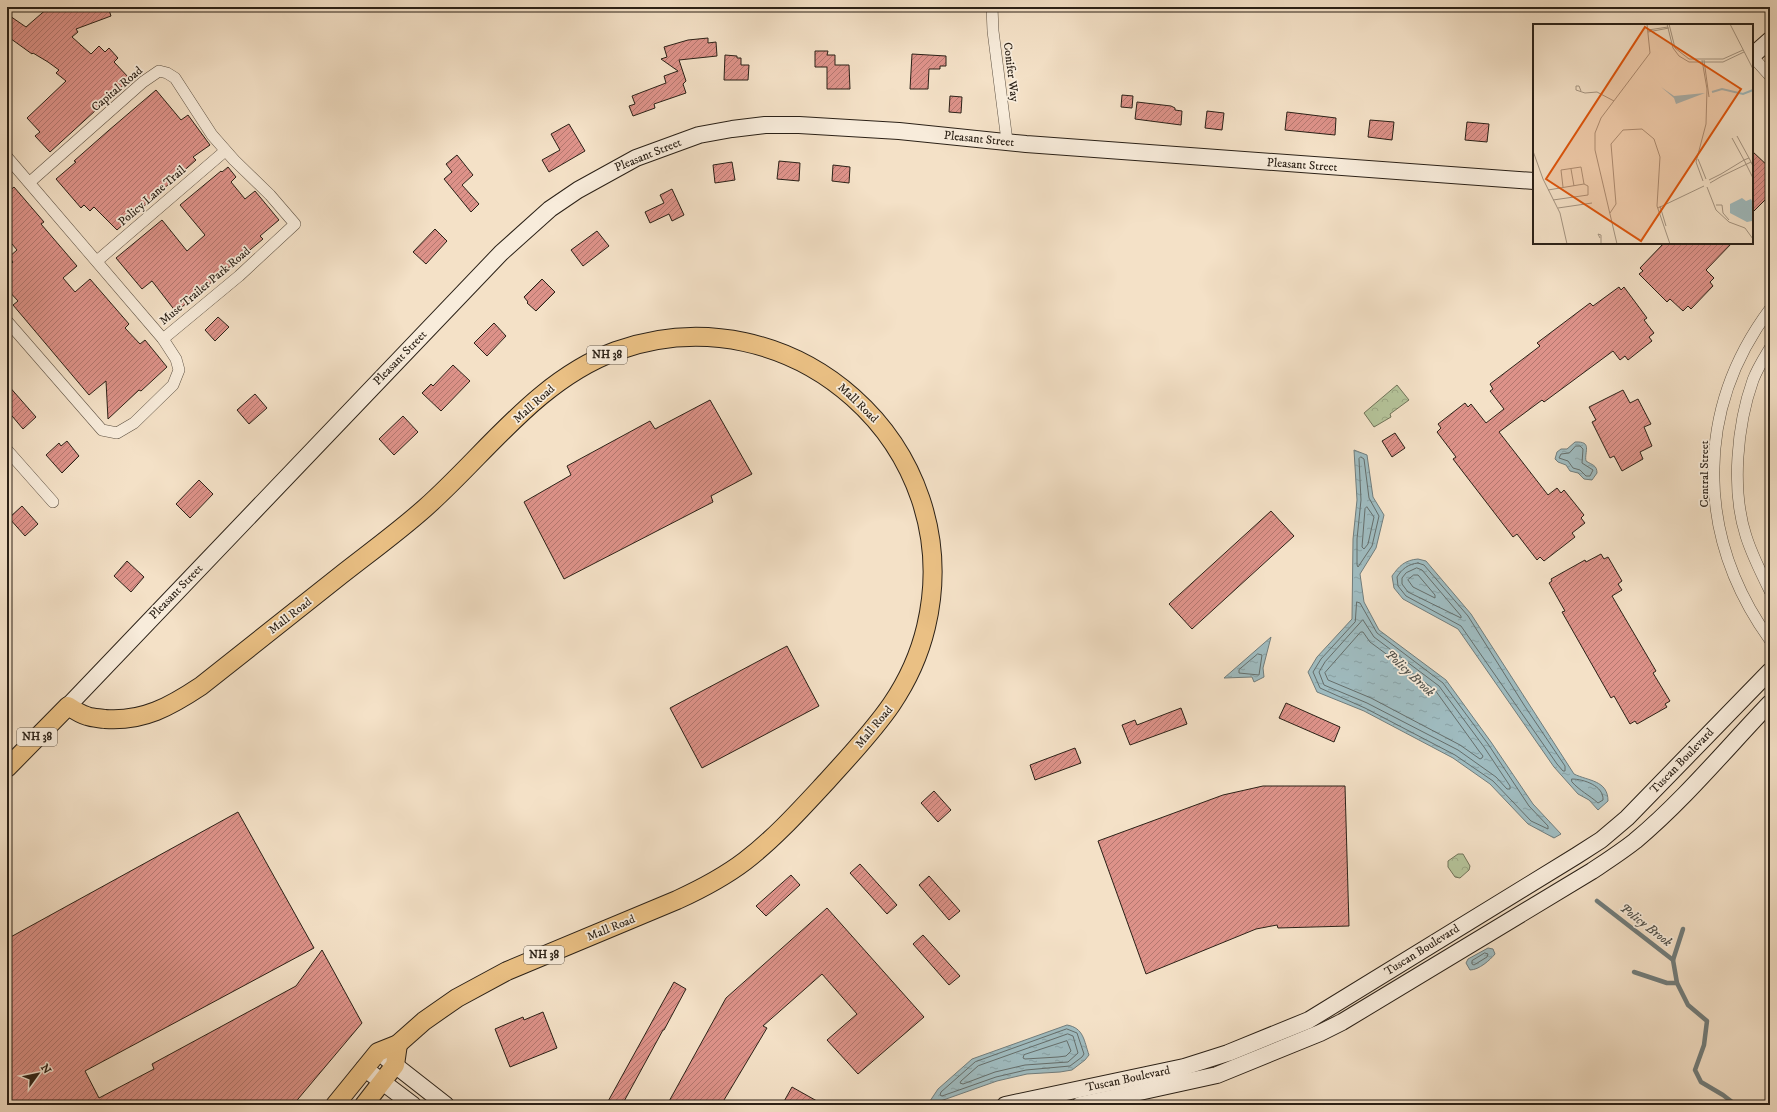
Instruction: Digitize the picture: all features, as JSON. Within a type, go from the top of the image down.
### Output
[{"type":"main road","name":"Pleasant Street","points":[[7,768],[500,253],[550,209],[578,190],[636,158],[699,135],[732,128],[765,125],[799,125],[1007,141],[1026,144],[1533,181]]},
{"type":"main road","name":"Mall Road","points":[[68,706],[87,717],[111,719],[143,716],[174,704],[201,686],[423,509],[520,416],[556,384],[579,367],[618,350],[636,345],[676,338],[717,338],[761,346],[801,361],[837,383],[868,411],[892,442],[913,480],[926,522],[932,562],[930,603],[922,642],[910,674],[890,709],[794,816],[759,850],[729,872],[703,888],[671,903],[543,955],[476,986],[443,1007],[398,1044],[378,1052],[335,1105]]},
{"type":"main road","name":"Tuscan Boulevard","points":[[1005,1105],[1184,1067],[1234,1050],[1308,1020],[1449,933],[1536,882],[1601,840],[1627,818],[1770,671]]},
{"type":"main road","name":"Tuscan Boulevard","points":[[1080,1105],[1217,1075],[1288,1047],[1342,1022],[1592,871],[1619,853],[1636,840],[1671,807],[1770,703]]},
{"type":"main road","points":[[364,1105],[395,1065],[398,1044]]},
{"type":"main road","points":[[378,1052],[446,1105]]},
{"type":"main road","points":[[364,1068],[413,1105]]},
{"type":"street","name":"Conifer Way","points":[[992,7],[993,31],[1007,141]]},
{"type":"street","points":[[1764,49],[1770,76]]},
{"type":"street","name":"Capital Road","points":[[30,182],[143,82],[159,72],[167,73],[175,78],[212,135],[225,151]]},
{"type":"street","name":"Policy Lane Trail","points":[[96,261],[225,151]]},
{"type":"street","name":"Muse Trailer Park Road","points":[[7,157],[163,339],[239,276],[295,224],[270,195],[225,151]]},
{"type":"street","name":"Central Street","points":[[1770,309],[1748,342],[1730,382],[1720,418],[1714,462],[1717,518],[1725,552],[1738,588],[1750,610],[1770,640]]},
{"type":"street","points":[[7,321],[102,430],[116,434],[134,423],[173,385],[179,370],[176,359],[163,339]]},
{"type":"street","points":[[1770,348],[1754,379],[1746,406],[1737,463],[1738,495],[1745,535],[1757,566],[1770,592]]},
{"type":"street","points":[[7,450],[53,502]]},
{"type":"green space","points":[[1397,385],[1409,400],[1390,414],[1391,417],[1374,427],[1364,413]]},
{"type":"green space","points":[[1458,854],[1463,854],[1470,866],[1469,870],[1460,878],[1455,877],[1448,867],[1448,861]]},
{"type":"water","points":[[1575,442],[1581,442],[1586,445],[1586,461],[1597,470],[1597,473],[1592,480],[1584,479],[1578,473],[1570,471],[1566,465],[1555,459],[1557,452],[1561,449],[1567,449]]},
{"type":"water","points":[[1354,450],[1367,455],[1373,497],[1384,515],[1376,548],[1360,574],[1364,602],[1379,630],[1446,680],[1491,742],[1533,804],[1561,834],[1554,838],[1528,824],[1490,784],[1453,758],[1364,711],[1317,692],[1308,672],[1317,657],[1352,619],[1353,539],[1357,500]]},
{"type":"water","points":[[1418,559],[1426,561],[1471,614],[1574,774],[1596,782],[1605,789],[1608,801],[1598,810],[1589,800],[1578,794],[1554,767],[1458,629],[1403,599],[1394,588],[1392,576],[1397,569],[1406,562]]},
{"type":"water","points":[[1271,637],[1263,668],[1264,677],[1254,682],[1252,677],[1224,678]]},
{"type":"water","points":[[1488,948],[1493,949],[1495,954],[1481,967],[1470,970],[1466,963],[1468,959]]},
{"type":"water","points":[[1067,1025],[1077,1029],[1080,1032],[1089,1055],[1072,1070],[1027,1074],[997,1081],[932,1104],[930,1101],[938,1089],[972,1059]]},
{"type":"building","points":[[49,7],[51,9],[54,7],[108,7],[111,16],[76,29],[78,32],[72,37],[91,54],[99,46],[105,52],[109,48],[118,58],[114,62],[130,79],[50,152],[35,136],[40,132],[27,118],[66,81],[56,73],[59,70],[33,53],[32,54],[7,36],[7,14],[26,27]]},
{"type":"building","points":[[708,38],[708,43],[716,42],[717,56],[679,60],[686,81],[683,84],[686,93],[654,104],[655,108],[633,116],[629,106],[635,104],[632,96],[666,83],[664,76],[678,71],[661,59],[667,57],[664,47],[688,40]]},
{"type":"building","points":[[815,51],[828,51],[827,55],[835,55],[835,65],[849,65],[850,89],[827,89],[827,67],[815,67]]},
{"type":"building","points":[[912,54],[946,56],[946,66],[940,66],[940,69],[929,69],[928,89],[910,89]]},
{"type":"building","points":[[725,55],[737,56],[737,58],[741,58],[741,65],[749,65],[748,80],[724,80]]},
{"type":"building","points":[[156,90],[181,120],[188,115],[210,145],[193,157],[196,160],[117,230],[94,207],[90,211],[84,205],[81,208],[56,179],[76,162],[74,161]]},
{"type":"building","points":[[1122,95],[1133,96],[1132,108],[1121,107]]},
{"type":"building","points":[[950,96],[962,97],[961,113],[949,112]]},
{"type":"building","points":[[1137,102],[1171,106],[1175,108],[1175,110],[1182,111],[1181,125],[1135,119]]},
{"type":"building","points":[[1207,111],[1224,113],[1222,130],[1205,128]]},
{"type":"building","points":[[1287,112],[1336,118],[1335,135],[1285,130]]},
{"type":"building","points":[[1370,120],[1394,122],[1392,140],[1368,137]]},
{"type":"building","points":[[1467,122],[1489,124],[1487,142],[1465,140]]},
{"type":"building","points":[[569,124],[585,151],[549,172],[542,160],[560,150],[551,134]]},
{"type":"building","points":[[1753,152],[1770,168],[1770,195],[1753,212]]},
{"type":"building","points":[[457,155],[473,175],[462,185],[479,204],[471,212],[444,179],[452,172],[446,164]]},
{"type":"building","points":[[779,161],[800,163],[799,181],[777,179]]},
{"type":"building","points":[[732,162],[735,180],[715,183],[713,165]]},
{"type":"building","points":[[833,165],[850,167],[849,183],[832,181]]},
{"type":"building","points":[[228,167],[236,177],[231,182],[245,199],[255,191],[279,220],[260,236],[263,239],[176,312],[152,281],[142,289],[116,258],[162,220],[187,251],[205,235],[180,205],[221,171],[222,172]]},
{"type":"building","points":[[14,187],[44,222],[41,224],[77,266],[63,278],[75,292],[90,279],[129,324],[125,328],[140,344],[145,340],[167,367],[141,391],[139,390],[108,419],[106,381],[89,395],[13,305],[18,301],[7,289],[7,268],[13,262],[9,257],[17,250],[7,238],[7,193]]},
{"type":"building","points":[[672,189],[684,215],[672,221],[669,214],[650,223],[645,212],[664,203],[660,195]]},
{"type":"building","points":[[435,229],[447,241],[426,264],[413,252]]},
{"type":"building","points":[[597,231],[609,246],[583,266],[571,250]]},
{"type":"building","points":[[1663,244],[1731,244],[1706,270],[1714,278],[1710,282],[1713,286],[1691,309],[1688,306],[1683,311],[1670,299],[1667,302],[1639,274],[1643,271],[1640,268]]},
{"type":"building","points":[[542,279],[555,292],[536,311],[527,303],[528,302],[524,297]]},
{"type":"building","points":[[1619,287],[1621,290],[1624,287],[1647,318],[1644,320],[1654,333],[1649,337],[1652,341],[1628,360],[1625,356],[1620,360],[1613,351],[1544,402],[1542,400],[1499,432],[1548,495],[1557,488],[1561,493],[1564,490],[1584,515],[1581,518],[1585,523],[1572,533],[1575,537],[1544,561],[1540,557],[1537,560],[1517,534],[1513,537],[1453,459],[1456,457],[1437,432],[1441,428],[1438,424],[1465,403],[1468,407],[1471,404],[1486,423],[1504,409],[1490,391],[1493,389],[1490,384],[1540,346],[1537,343],[1590,303],[1593,306]]},
{"type":"building","points":[[218,317],[229,327],[215,341],[205,330]]},
{"type":"building","points":[[494,323],[506,336],[487,356],[474,343]]},
{"type":"building","points":[[453,365],[470,381],[441,411],[422,393],[431,384],[433,386]]},
{"type":"building","points":[[7,384],[36,417],[23,429],[7,410]]},
{"type":"building","points":[[1623,390],[1630,403],[1638,399],[1651,424],[1644,427],[1652,446],[1640,452],[1643,459],[1622,471],[1614,456],[1610,458],[1592,422],[1596,420],[1589,407]]},
{"type":"building","points":[[255,394],[267,408],[249,424],[237,410]]},
{"type":"building","points":[[710,400],[752,474],[711,496],[713,502],[564,579],[524,502],[571,475],[567,466],[650,421],[655,429]]},
{"type":"building","points":[[403,416],[418,432],[394,455],[379,439]]},
{"type":"building","points":[[1395,433],[1405,448],[1392,457],[1382,441]]},
{"type":"building","points":[[67,441],[79,456],[62,473],[46,455],[59,443],[61,446]]},
{"type":"building","points":[[199,480],[213,494],[190,518],[176,504]]},
{"type":"building","points":[[22,506],[38,524],[25,536],[9,518]]},
{"type":"building","points":[[1271,511],[1294,536],[1192,629],[1169,604]]},
{"type":"building","points":[[1601,554],[1604,559],[1608,557],[1622,581],[1618,584],[1622,590],[1612,596],[1656,671],[1653,673],[1670,701],[1665,704],[1667,707],[1637,724],[1635,721],[1630,724],[1614,696],[1611,698],[1562,612],[1565,611],[1549,583],[1552,581],[1551,579],[1585,560],[1586,562]]},
{"type":"building","points":[[127,561],[144,577],[131,592],[114,576]]},
{"type":"building","points":[[787,646],[819,706],[702,768],[670,708]]},
{"type":"building","points":[[1286,703],[1340,727],[1334,742],[1279,718]]},
{"type":"building","points":[[1181,708],[1187,724],[1130,745],[1122,725],[1135,720],[1137,725]]},
{"type":"building","points":[[1075,748],[1081,763],[1035,780],[1030,765]]},
{"type":"building","points":[[1263,786],[1345,786],[1349,926],[1278,928],[1277,925],[1256,929],[1146,974],[1098,841],[1223,795]]},
{"type":"building","points":[[934,791],[951,810],[938,822],[921,803]]},
{"type":"building","points":[[238,812],[314,948],[85,1071],[99,1098],[154,1069],[152,1064],[296,986],[322,950],[362,1023],[293,1105],[7,1105],[7,939]]},
{"type":"building","points":[[860,864],[897,905],[887,914],[850,873]]},
{"type":"building","points":[[791,875],[800,885],[766,916],[756,906]]},
{"type":"building","points":[[929,876],[960,911],[949,920],[919,885]]},
{"type":"building","points":[[827,908],[924,1017],[858,1074],[827,1040],[857,1014],[822,974],[763,1026],[767,1028],[721,1105],[667,1105],[726,998]]},
{"type":"building","points":[[923,935],[960,976],[949,985],[913,944]]},
{"type":"building","points":[[674,982],[686,989],[664,1030],[622,1105],[606,1105]]},
{"type":"building","points":[[543,1012],[557,1048],[510,1067],[495,1029],[523,1017],[524,1020]]},
{"type":"building","points":[[792,1087],[824,1105],[782,1105]]},
{"type":"waterway","name":"Policy Brook","points":[[1597,901],[1673,960],[1677,983],[1688,1005],[1707,1021],[1704,1045],[1695,1070],[1701,1082],[1723,1095],[1736,1105]]},
{"type":"waterway","points":[[1673,960],[1683,929]]},
{"type":"waterway","points":[[1634,972],[1667,983],[1677,983]]}]
